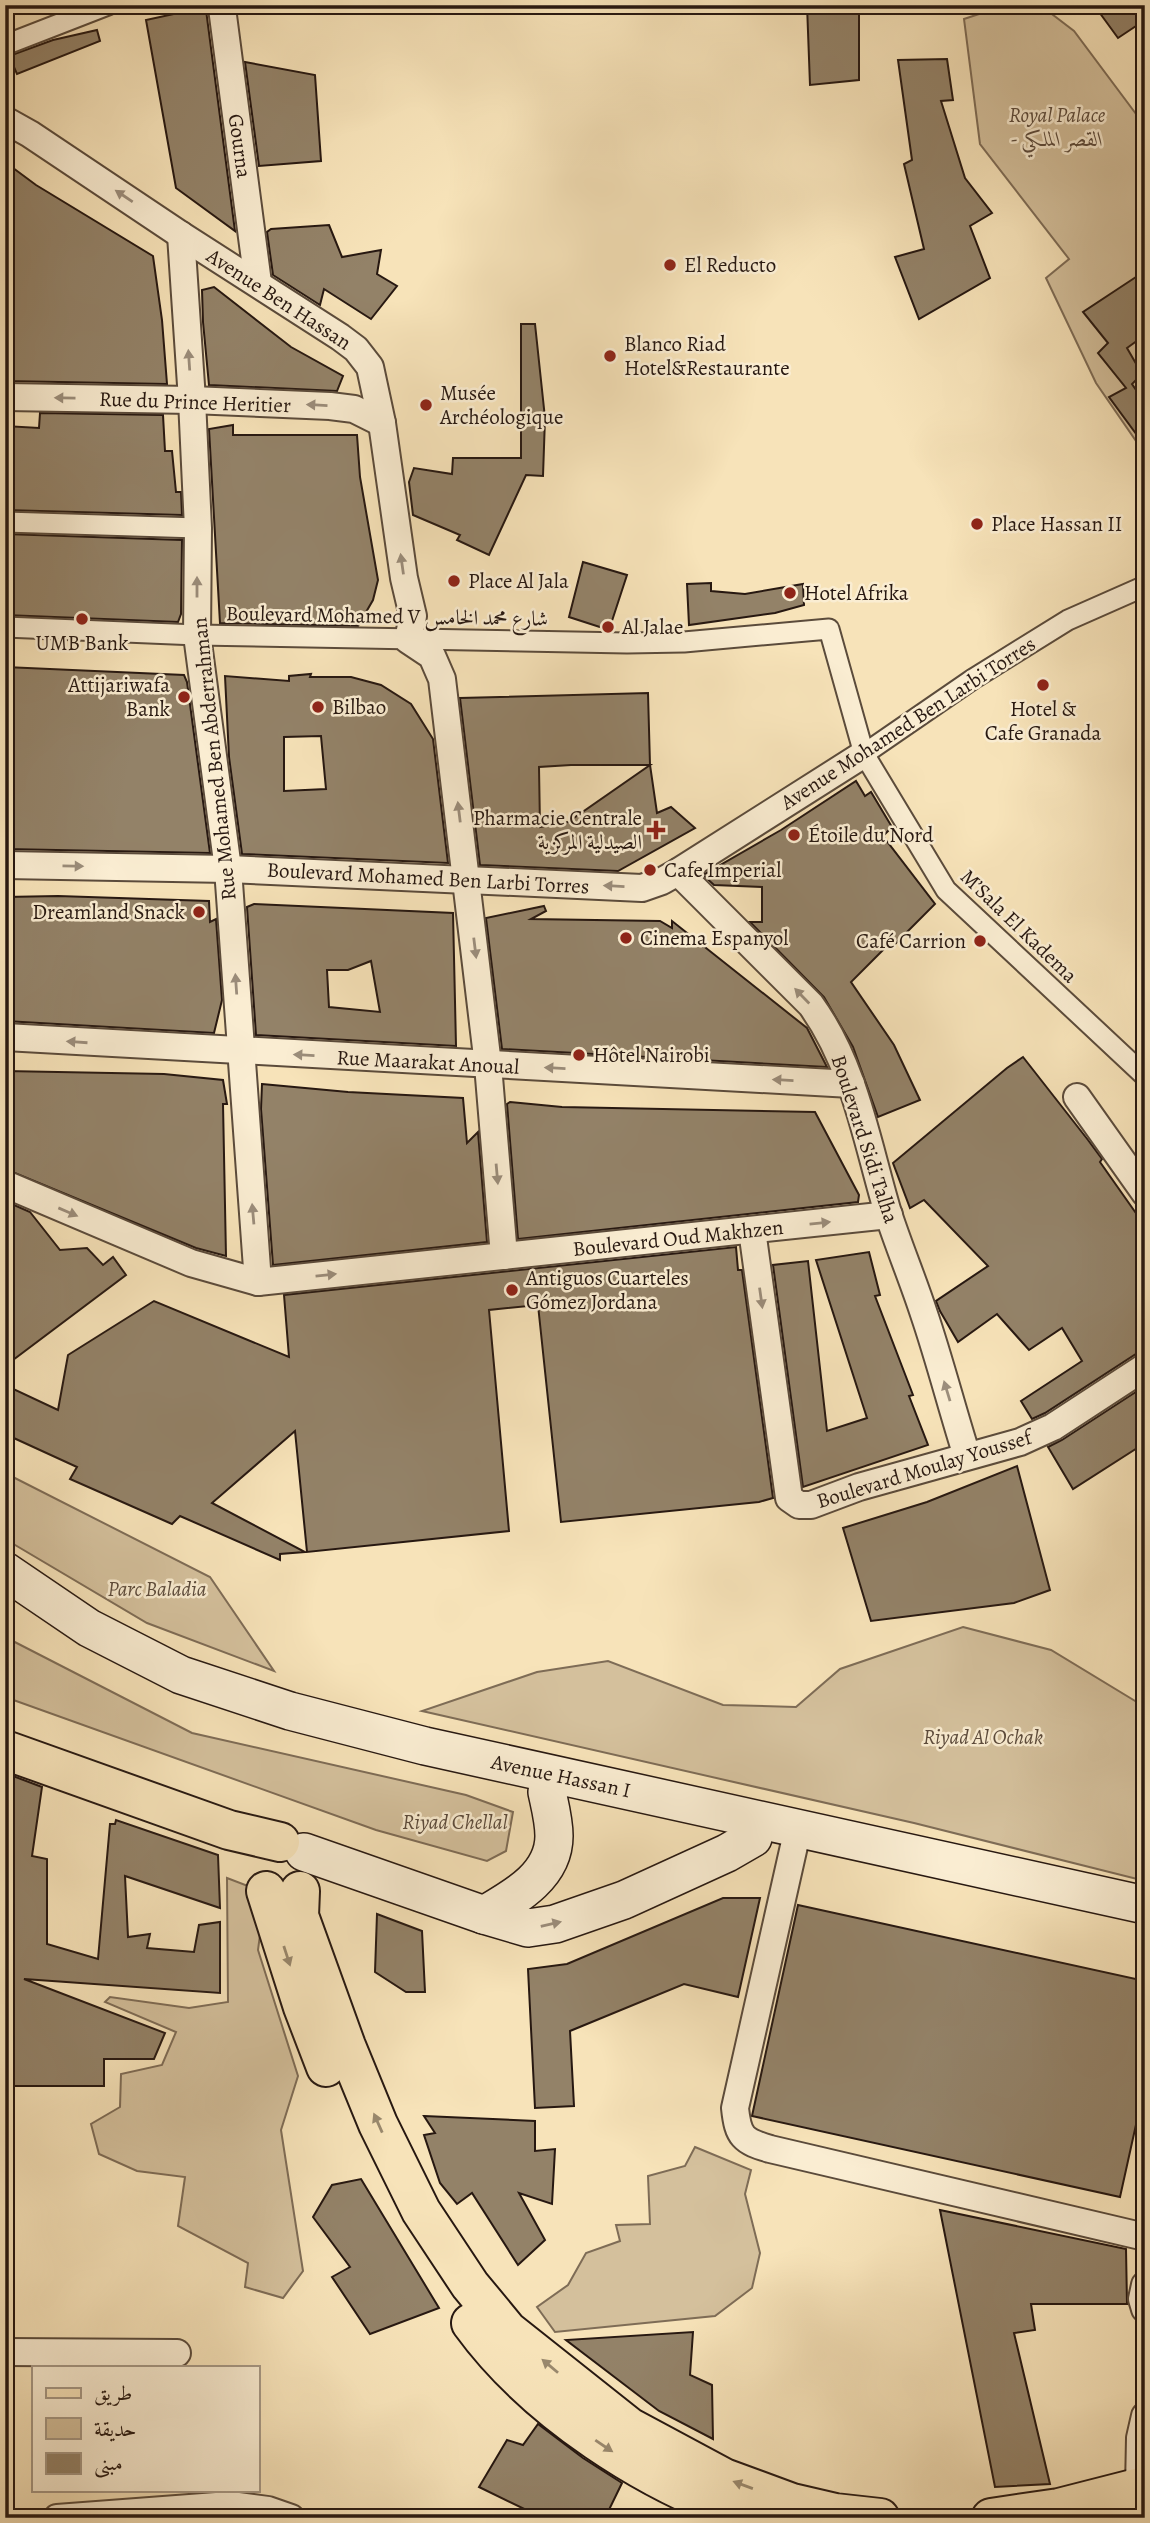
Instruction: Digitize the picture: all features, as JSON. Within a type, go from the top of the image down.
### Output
[{"type":"main road","name":"Avenue Hassan I","points":[[5,1571],[89,1628],[181,1675],[290,1711],[425,1746],[1145,1905]]},
{"type":"main road","name":"Avenue Hassan I","points":[[5,1602],[108,1661],[178,1695],[288,1729],[547,1792],[1145,1926]]},
{"type":"main road","points":[[5,1750],[229,1830],[286,1871],[361,1871],[528,1928],[555,1924],[624,1900],[727,1853],[753,1838]]},
{"type":"main road","points":[[484,1915],[523,1892],[550,1858],[554,1834],[547,1792]]},
{"type":"main road","points":[[286,1871],[303,2007],[352,2128],[442,2284],[483,2340],[511,2370],[584,2432],[627,2461],[682,2491],[716,2507],[750,2518]]},
{"type":"main road","points":[[286,1871],[299,1916],[346,2046],[384,2136],[427,2221],[470,2285],[508,2331],[629,2427],[724,2478],[792,2503],[835,2513],[880,2518]]},
{"type":"main road","points":[[990,2518],[1059,2508],[1142,2508]]},
{"type":"street","points":[[5,45],[108,5]]},
{"type":"street","name":"Gourna","points":[[222,8],[258,283]]},
{"type":"street","name":"Avenue Ben Hassan","points":[[5,120],[340,337],[363,357],[370,367],[382,422],[410,628]]},
{"type":"street","name":"Rue Mohamed Ben Abderrahman","points":[[181,235],[198,528],[197,635],[228,869],[258,1282]]},
{"type":"street","name":"Rue du Prince Heritier","points":[[5,397],[192,400],[330,406],[354,409],[382,422]]},
{"type":"street","points":[[5,522],[198,528]]},
{"type":"street","name":"Avenue Mohamed Ben Larbi Torres","points":[[678,872],[864,754],[972,679],[1068,620],[1145,586]]},
{"type":"street","name":"Boulevard Mohamed V شارع محمد الخامس","points":[[5,626],[197,635],[410,628],[684,642],[829,629],[864,754]]},
{"type":"street","points":[[410,628],[432,656],[442,679],[488,1065],[504,1256]]},
{"type":"street","name":"M’Sala El Kadema","points":[[864,754],[946,890],[1145,1076]]},
{"type":"street","name":"Boulevard Mohamed Ben Larbi Torres","points":[[5,865],[228,869],[642,888],[678,872]]},
{"type":"street","name":"Boulevard Sidi Talha","points":[[678,872],[811,1005],[827,1027],[841,1055],[889,1215],[925,1315],[967,1457]]},
{"type":"street","name":"Rue Maarakat Anoual","points":[[5,1037],[851,1084]]},
{"type":"street","points":[[1077,1097],[1145,1194]]},
{"type":"street","points":[[5,1184],[191,1263],[258,1282]]},
{"type":"street","name":"Boulevard Oud Makhzen","points":[[258,1282],[889,1215]]},
{"type":"street","name":"Boulevard Moulay Youssef","points":[[752,1230],[789,1498],[799,1505],[811,1505],[859,1487],[1020,1442],[1053,1427],[1145,1367]]},
{"type":"street","points":[[794,1846],[735,2108],[740,2134],[748,2143],[1145,2237]]},
{"type":"street","points":[[1145,2285],[1142,2299],[1145,2309]]},
{"type":"street","points":[[5,2352],[177,2353]]},
{"type":"street","points":[[1142,2508],[1140,2438],[1145,2416]]},
{"type":"street","points":[[57,2518],[230,2505],[268,2510],[291,2518]]},
{"type":"green space","name":"Royal Palace - القصر الملكي","points":[[1006,5],[1040,5],[1074,31],[1145,126],[1145,454],[1096,383],[1046,278],[1069,259],[980,144],[964,19]]},
{"type":"green space","name":"Parc Baladia","points":[[5,1473],[210,1577],[274,1671],[147,1623],[5,1539]]},
{"type":"green space","name":"Riyad Al Ochak","points":[[963,1627],[1051,1650],[1145,1707],[1145,1881],[914,1823],[422,1711],[537,1672],[608,1661],[723,1705],[796,1707],[840,1669]]},
{"type":"green space","name":"Riyad Chellal","points":[[5,1637],[192,1733],[466,1795],[513,1812],[506,1851],[487,1861],[376,1830],[5,1697]]},
{"type":"green space","points":[[227,1878],[248,1886],[262,1920],[258,1950],[298,2076],[281,2130],[303,2271],[283,2298],[245,2287],[248,2263],[178,2226],[185,2177],[137,2171],[99,2154],[91,2124],[120,2107],[121,2074],[162,2065],[176,2032],[105,2002],[110,1997],[189,2008],[228,2002]]},
{"type":"green space","points":[[695,2147],[751,2170],[745,2194],[760,2253],[752,2288],[715,2316],[555,2332],[537,2307],[568,2285],[586,2253],[620,2241],[616,2225],[650,2224],[648,2176],[685,2166]]},
{"type":"building","points":[[807,5],[859,5],[859,80],[810,85]]},
{"type":"building","points":[[1094,5],[1145,5],[1145,20],[1118,38]]},
{"type":"building","points":[[206,7],[235,231],[176,188],[146,20]]},
{"type":"building","points":[[97,30],[100,41],[17,74],[9,56],[53,40]]},
{"type":"building","points":[[947,59],[953,100],[941,101],[965,178],[992,213],[970,226],[990,278],[919,319],[895,257],[924,249],[904,164],[912,160],[898,60]]},
{"type":"building","points":[[245,62],[315,75],[321,161],[259,166]]},
{"type":"building","points":[[5,162],[36,185],[153,256],[167,384],[5,381]]},
{"type":"building","points":[[329,225],[342,257],[381,250],[377,274],[397,286],[371,319],[324,289],[320,305],[273,275],[267,232],[271,229]]},
{"type":"building","points":[[1145,271],[1145,335],[1127,348],[1142,374],[1132,384],[1145,403],[1145,446],[1109,397],[1126,388],[1098,353],[1108,343],[1083,312]]},
{"type":"building","points":[[214,287],[291,347],[343,376],[337,391],[209,385],[202,290]]},
{"type":"building","points":[[521,324],[535,324],[545,418],[543,476],[526,475],[489,555],[457,540],[460,535],[413,515],[409,482],[414,468],[452,474],[453,458],[521,458]]},
{"type":"building","points":[[40,413],[163,415],[165,451],[172,451],[176,492],[181,492],[182,515],[5,510],[5,426],[39,428]]},
{"type":"building","points":[[233,425],[233,435],[357,435],[360,477],[378,580],[373,600],[358,626],[220,623],[209,429]]},
{"type":"building","points":[[5,534],[182,540],[181,614],[178,622],[5,615]]},
{"type":"building","points":[[583,562],[627,575],[609,630],[569,617]]},
{"type":"building","points":[[711,583],[711,591],[745,594],[803,584],[804,605],[775,613],[689,625],[687,584]]},
{"type":"building","points":[[5,667],[184,675],[210,853],[5,849]]},
{"type":"building","points":[[311,674],[310,677],[351,677],[381,685],[411,704],[433,739],[448,863],[242,854],[229,757],[225,676],[289,681],[289,676]],"holes":[[[321,736],[326,789],[284,791],[284,737]]]},
{"type":"building","points":[[648,693],[650,765],[657,813],[671,807],[695,828],[618,871],[480,865],[460,698]],"holes":[[[650,765],[568,822],[540,827],[539,767]]]},
{"type":"building","points":[[856,781],[865,796],[871,792],[892,827],[883,836],[935,904],[895,944],[892,941],[851,982],[894,1045],[920,1100],[878,1117],[853,1047],[824,997],[750,922],[762,922],[762,887],[714,885],[703,875],[781,830]]},
{"type":"building","points":[[5,897],[209,901],[210,922],[216,919],[222,1000],[214,1033],[5,1021],[5,981],[9,981],[5,955]]},
{"type":"building","points":[[254,904],[453,913],[456,1046],[256,1035],[247,907]],"holes":[[[371,961],[380,1012],[329,1007],[327,970],[348,970]]]},
{"type":"building","points":[[544,906],[546,911],[531,919],[660,921],[672,928],[672,921],[807,1028],[827,1067],[502,1049],[486,918]]},
{"type":"building","points":[[1023,1057],[1102,1159],[1100,1162],[1145,1226],[1145,1351],[1032,1419],[1021,1401],[1082,1361],[1062,1328],[1029,1350],[997,1314],[958,1342],[936,1301],[988,1266],[924,1200],[910,1208],[893,1163]]},
{"type":"building","points":[[5,1071],[164,1074],[223,1080],[227,1104],[223,1104],[226,1256],[196,1248],[5,1169]]},
{"type":"building","points":[[262,1084],[463,1098],[467,1143],[478,1132],[487,1242],[273,1265],[261,1109]]},
{"type":"building","points":[[510,1102],[562,1107],[815,1112],[859,1195],[858,1202],[518,1239],[507,1104]]},
{"type":"building","points":[[5,1201],[30,1212],[60,1250],[87,1248],[103,1265],[113,1257],[126,1275],[5,1366]]},
{"type":"building","points":[[736,1247],[738,1270],[742,1270],[773,1498],[759,1502],[561,1522],[538,1305],[489,1310],[509,1531],[307,1552],[295,1431],[212,1503],[305,1552],[280,1554],[280,1560],[180,1516],[172,1524],[70,1479],[77,1467],[5,1434],[5,1385],[58,1410],[68,1355],[154,1301],[289,1357],[284,1295]]},
{"type":"building","points":[[869,1252],[880,1295],[875,1296],[913,1395],[909,1396],[928,1445],[803,1487],[773,1265],[808,1261],[827,1431],[867,1418],[816,1260]]},
{"type":"building","points":[[1145,1386],[1145,1443],[1073,1489],[1048,1447]]},
{"type":"building","points":[[1017,1466],[1050,1590],[1014,1603],[871,1621],[843,1528],[927,1502]]},
{"type":"building","points":[[5,1773],[42,1787],[32,1856],[47,1859],[47,1944],[98,1959],[110,1824],[115,1824],[116,1820],[218,1855],[220,1908],[125,1876],[128,1937],[150,1934],[147,1948],[194,1952],[199,1925],[220,1922],[220,1993],[24,1979],[165,2033],[154,2059],[104,2059],[104,2086],[5,2086]]},
{"type":"building","points":[[723,1898],[760,1898],[738,1997],[684,1984],[570,2031],[574,2106],[535,2108],[528,1969],[567,1964]]},
{"type":"building","points":[[798,1905],[1145,1981],[1145,2084],[1120,2197],[752,2116]]},
{"type":"building","points":[[377,1914],[422,1931],[425,1992],[406,1992],[375,1972]]},
{"type":"building","points":[[424,2116],[535,2121],[535,2151],[555,2149],[552,2204],[519,2193],[545,2240],[518,2265],[472,2193],[457,2204],[440,2183],[424,2135],[435,2133]]},
{"type":"building","points":[[361,2179],[439,2308],[370,2334],[332,2277],[350,2267],[313,2217],[332,2185]]},
{"type":"building","points":[[940,2210],[1126,2249],[1127,2304],[1031,2304],[1035,2330],[1014,2333],[1050,2484],[995,2487]]},
{"type":"building","points":[[693,2332],[690,2375],[712,2385],[713,2439],[659,2411],[566,2340]]},
{"type":"building","points":[[538,2424],[622,2483],[605,2518],[543,2518],[479,2487],[507,2440],[523,2445]]},
{"type":"place","name":"El Reducto","points":[[670,265]]},
{"type":"place","name":"Blanco Riad Hotel&Restaurante","points":[[610,356]]},
{"type":"place","name":"Musée Archéologique","points":[[426,405]]},
{"type":"place","name":"Place Hassan II","points":[[977,524]]},
{"type":"place","name":"Place Al Jala","points":[[454,581]]},
{"type":"place","name":"Hotel Afrika","points":[[790,593]]},
{"type":"place","name":"UMB Bank","points":[[82,619]]},
{"type":"place","name":"Al Jalae","points":[[608,627]]},
{"type":"place","name":"Hotel & Cafe Granada","points":[[1043,685]]},
{"type":"place","name":"Attijariwafa Bank","points":[[184,697]]},
{"type":"place","name":"Bilbao","points":[[318,707]]},
{"type":"place","name":"Pharmacie Centrale الصيدلية المركزية","points":[[656,830]]},
{"type":"place","name":"Étoile du Nord","points":[[794,835]]},
{"type":"place","name":"Cafe Imperial","points":[[650,870]]},
{"type":"place","name":"Dreamland Snack","points":[[199,912]]},
{"type":"place","name":"Cinema Espanyol","points":[[626,938]]},
{"type":"place","name":"Café Carrion","points":[[980,941]]},
{"type":"place","name":"Hôtel Nairobi","points":[[579,1055]]},
{"type":"place","name":"Antiguos Cuarteles Gómez Jordana","points":[[512,1290]]}]
